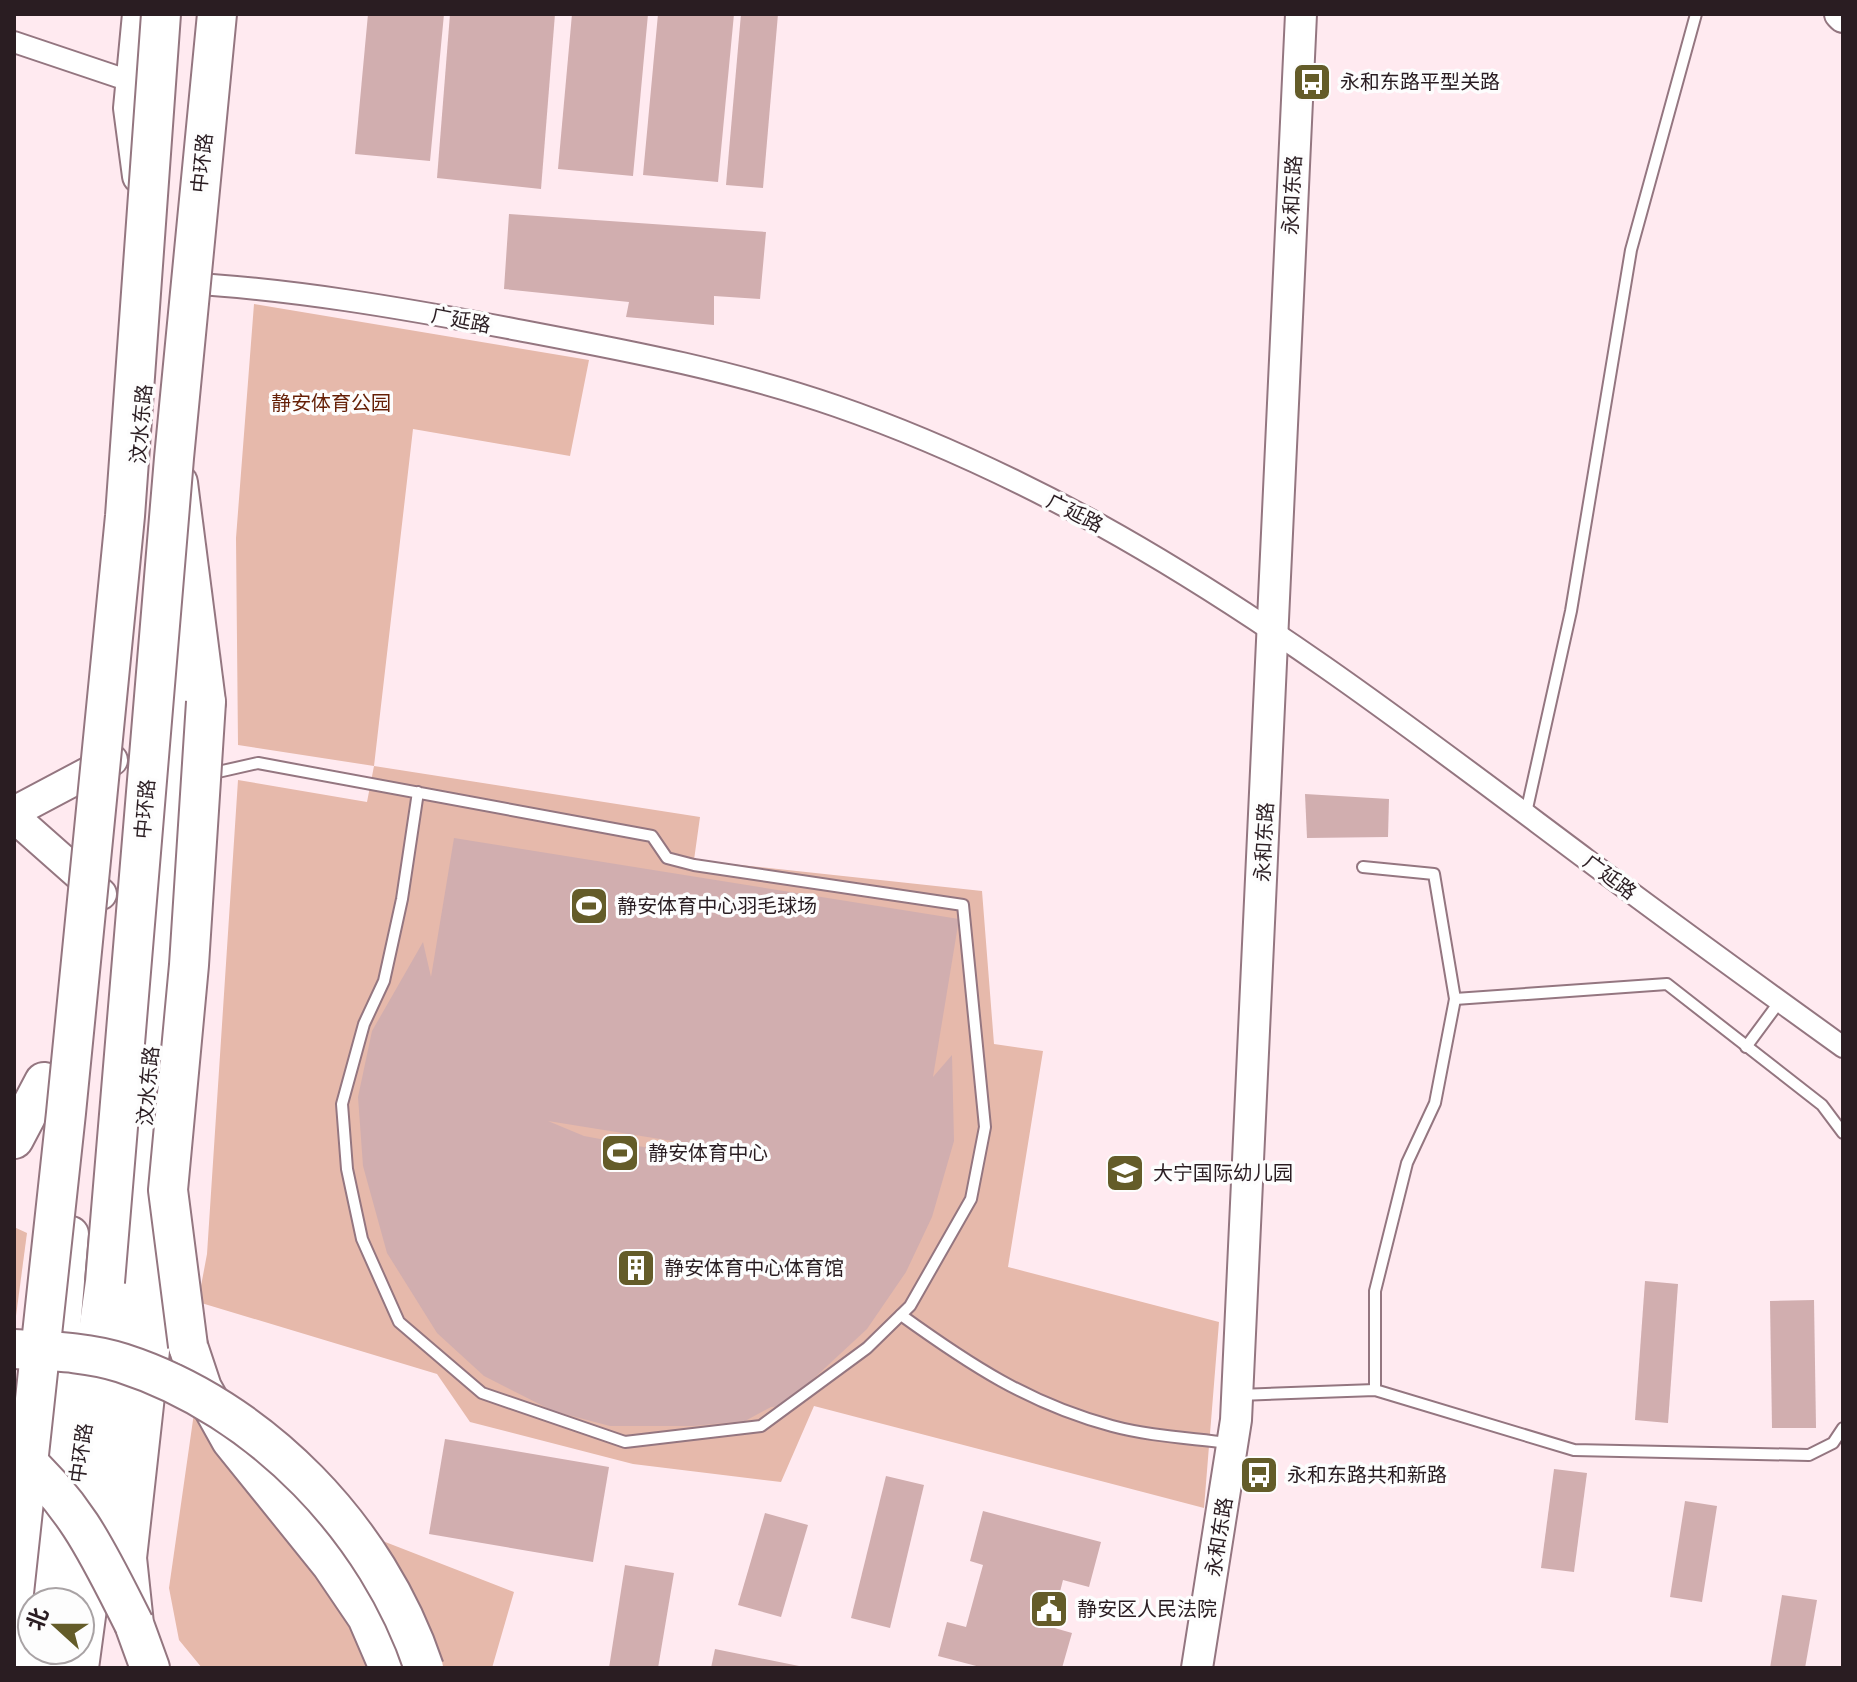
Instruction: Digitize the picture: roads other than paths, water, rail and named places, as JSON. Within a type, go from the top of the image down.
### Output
[{"type":"highway","points":[[14,1593],[55,1222],[141,509],[161,14]]},
{"type":"highway","name":"中环路","points":[[62,1586],[105,1282],[174,458],[217,14]]},
{"type":"highway","points":[[134,1624],[127,1558],[168,1190],[189,965],[206,702],[188,541],[174,458]]},
{"type":"highway","points":[[14,1139],[44,1082],[66,1030],[112,588],[141,509]]},
{"type":"highway","points":[[168,1190],[188,1346],[202,1388],[231,1440],[331,1564],[367,1617],[389,1668]]},
{"type":"highway","points":[[14,1349],[121,1363],[180,1389],[242,1422],[329,1504],[373,1562],[403,1617],[424,1668]]},
{"type":"highway","points":[[14,1451],[47,1479],[84,1526],[134,1624],[150,1668]]},
{"type":"main road","name":"汶水东路","points":[[140,14],[131,108],[164,281]]},
{"type":"main road","name":"汶水东路","points":[[55,1586],[80,1387],[141,509],[164,281],[179,14]]},
{"type":"main road","name":"汶水东路","points":[[34,1586],[57,1399],[112,760],[164,281],[203,14]]},
{"type":"main road","name":"汶水东路","points":[[164,281],[222,130],[233,14]]},
{"type":"main road","name":"汶水东路","points":[[81,1668],[118,1394],[181,680],[141,509]]},
{"type":"main road","name":"汶水东路","points":[[14,1494],[40,1215],[83,1095]]},
{"type":"street","name":"永和东路","points":[[1197,1668],[1233,1444],[1237,1395],[1301,14]]},
{"type":"street","points":[[14,42],[133,82]]},
{"type":"street","name":"广延路","points":[[164,281],[242,286],[429,313],[643,355],[735,376],[836,406],[958,454],[1099,524],[1274,629],[1843,1047]]},
{"type":"street","points":[[101,894],[14,814],[112,760]]},
{"type":"lane","points":[[1526,814],[1571,611],[1631,250],[1696,14]]},
{"type":"lane","points":[[172,783],[258,763],[418,792],[652,836],[667,858],[694,865],[963,905],[985,1127],[971,1199],[946,1247],[901,1315],[856,1356],[761,1426],[625,1442],[482,1393],[399,1322],[362,1239],[347,1169],[342,1104],[364,1024],[384,981],[402,899],[418,792]]},
{"type":"lane","points":[[1363,867],[1434,874],[1455,999],[1435,1103],[1407,1163],[1375,1291],[1375,1390]]},
{"type":"lane","points":[[1455,999],[1667,984],[1822,1105],[1843,1133]]},
{"type":"lane","points":[[1746,1047],[1780,1001]]},
{"type":"lane","points":[[901,1315],[978,1370],[1039,1402],[1114,1427],[1233,1444]]},
{"type":"lane","points":[[1237,1395],[1375,1390],[1574,1450],[1809,1455],[1833,1443],[1843,1428]]},
{"type":"place","name":"永和东路平型关路","points":[[1312,82]]},
{"type":"place","name":"静安体育中心羽毛球场","points":[[589,906]]},
{"type":"place","name":"静安体育中心","points":[[620,1153]]},
{"type":"place","name":"大宁国际幼儿园","points":[[1125,1173]]},
{"type":"place","name":"静安体育中心体育馆","points":[[636,1268]]},
{"type":"place","name":"永和东路共和新路","points":[[1259,1475]]},
{"type":"place","name":"静安区人民法院","points":[[1049,1609]]},
{"type":"park label","name":"静安体育公园","points":[[331,403]]}]
